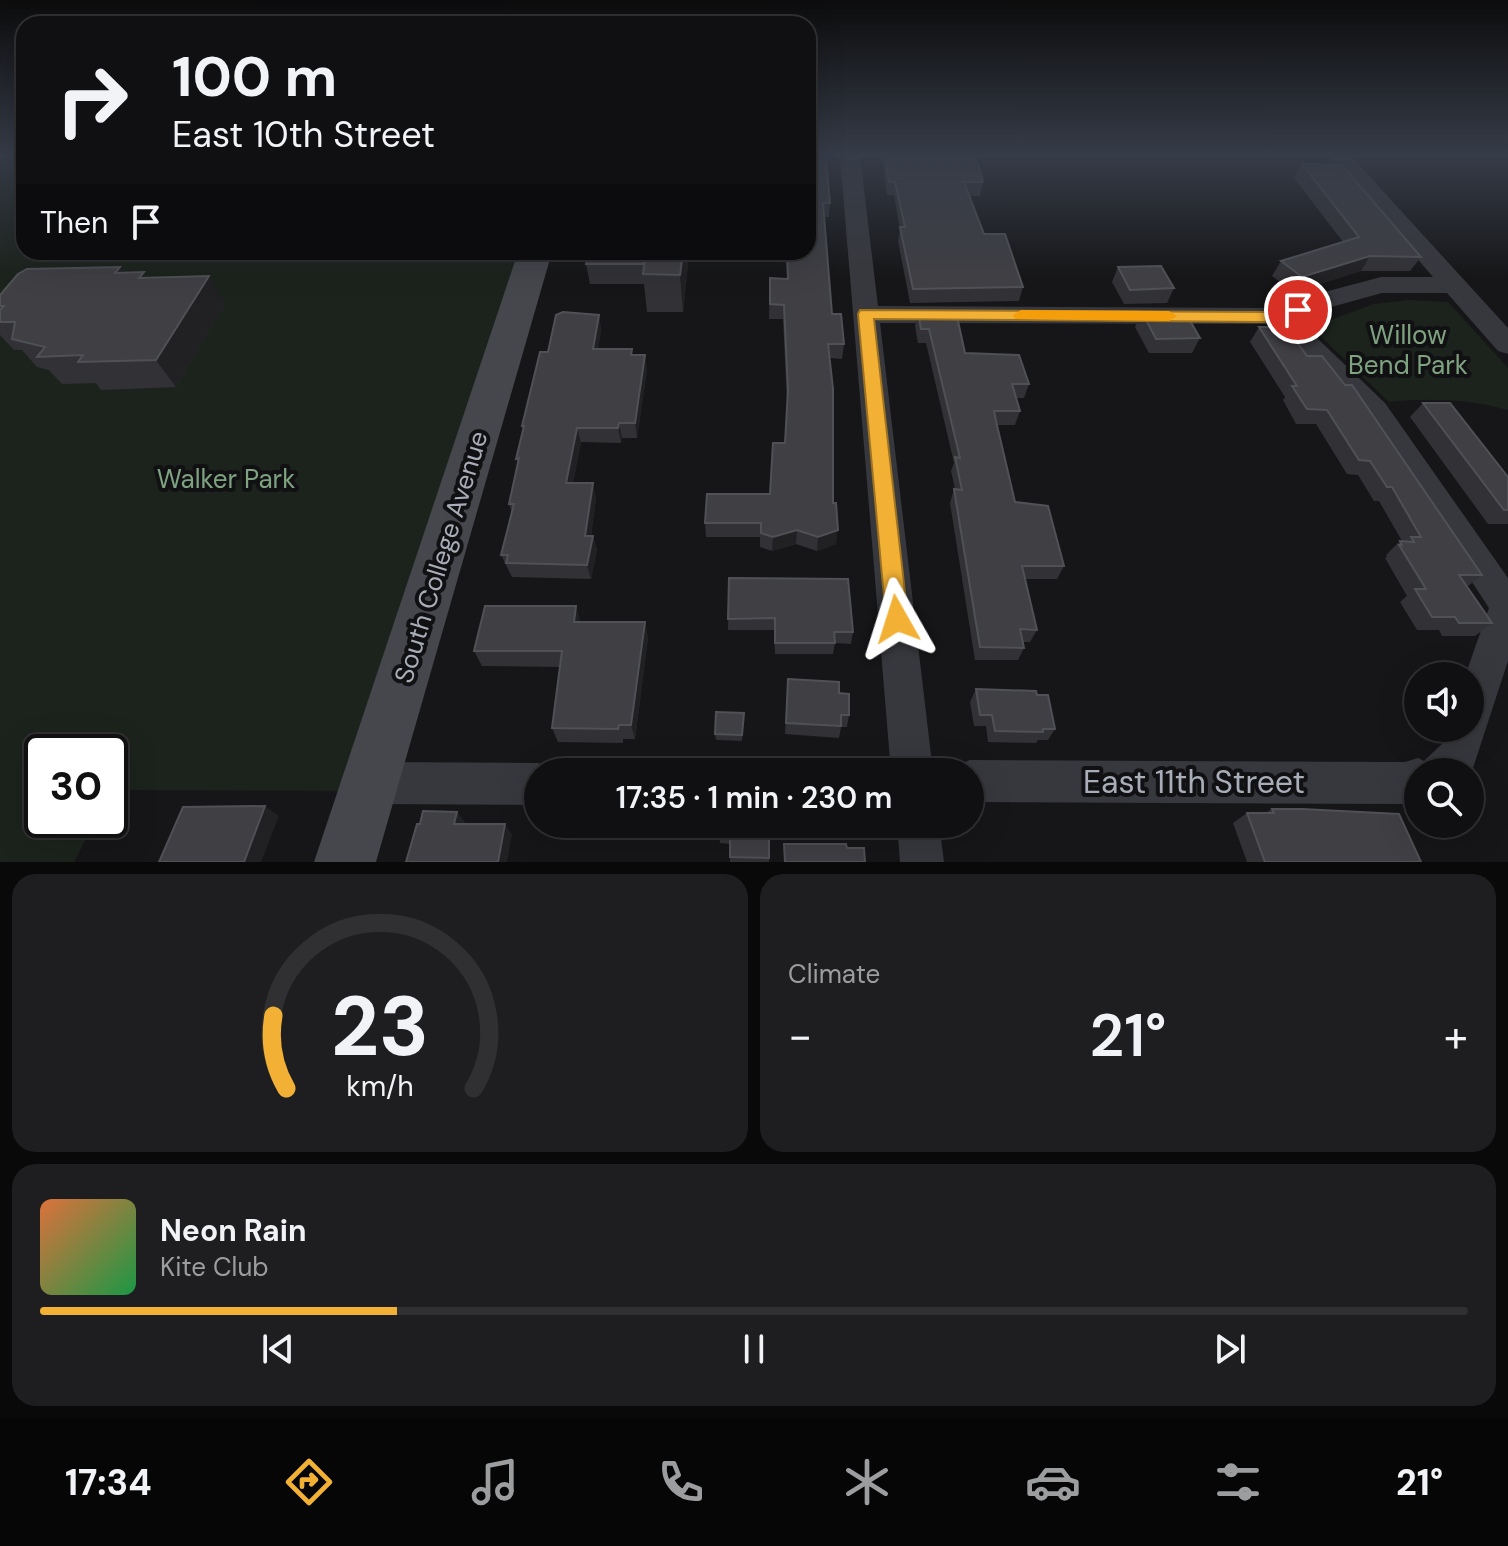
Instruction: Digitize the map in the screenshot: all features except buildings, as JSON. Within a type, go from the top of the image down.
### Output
[{"type":"street","points":[[854,196],[911,758]]},
{"type":"street","points":[[1375,196],[1508,345]]},
{"type":"street","name":"South College Avenue","points":[[345,862],[533,260]]},
{"type":"street","points":[[866,314],[1264,317],[1381,285],[1455,285]]},
{"type":"street","points":[[1277,314],[1375,411],[1507,604],[1484,675]]},
{"type":"street","name":"East 11th Street","points":[[984,781],[1404,783]]},
{"type":"street","points":[[371,783],[524,784]]},
{"type":"street","points":[[919,838],[922,862]]},
{"type":"green space","name":"Walker Park","points":[[0,196],[16,196],[16,260],[533,260],[368,791],[128,790],[128,734],[24,734],[24,838],[87,838],[74,862],[0,862]]},
{"type":"green space","name":"Willow Bend Park","points":[[1409,300],[1448,302],[1508,368],[1508,410],[1449,400],[1389,402],[1311,327],[1374,304]]},
{"type":"slow traffic","points":[[1021,315],[1169,316]]},
{"type":"route","points":[[897,619],[866,314],[1264,317],[1298,310]]}]
